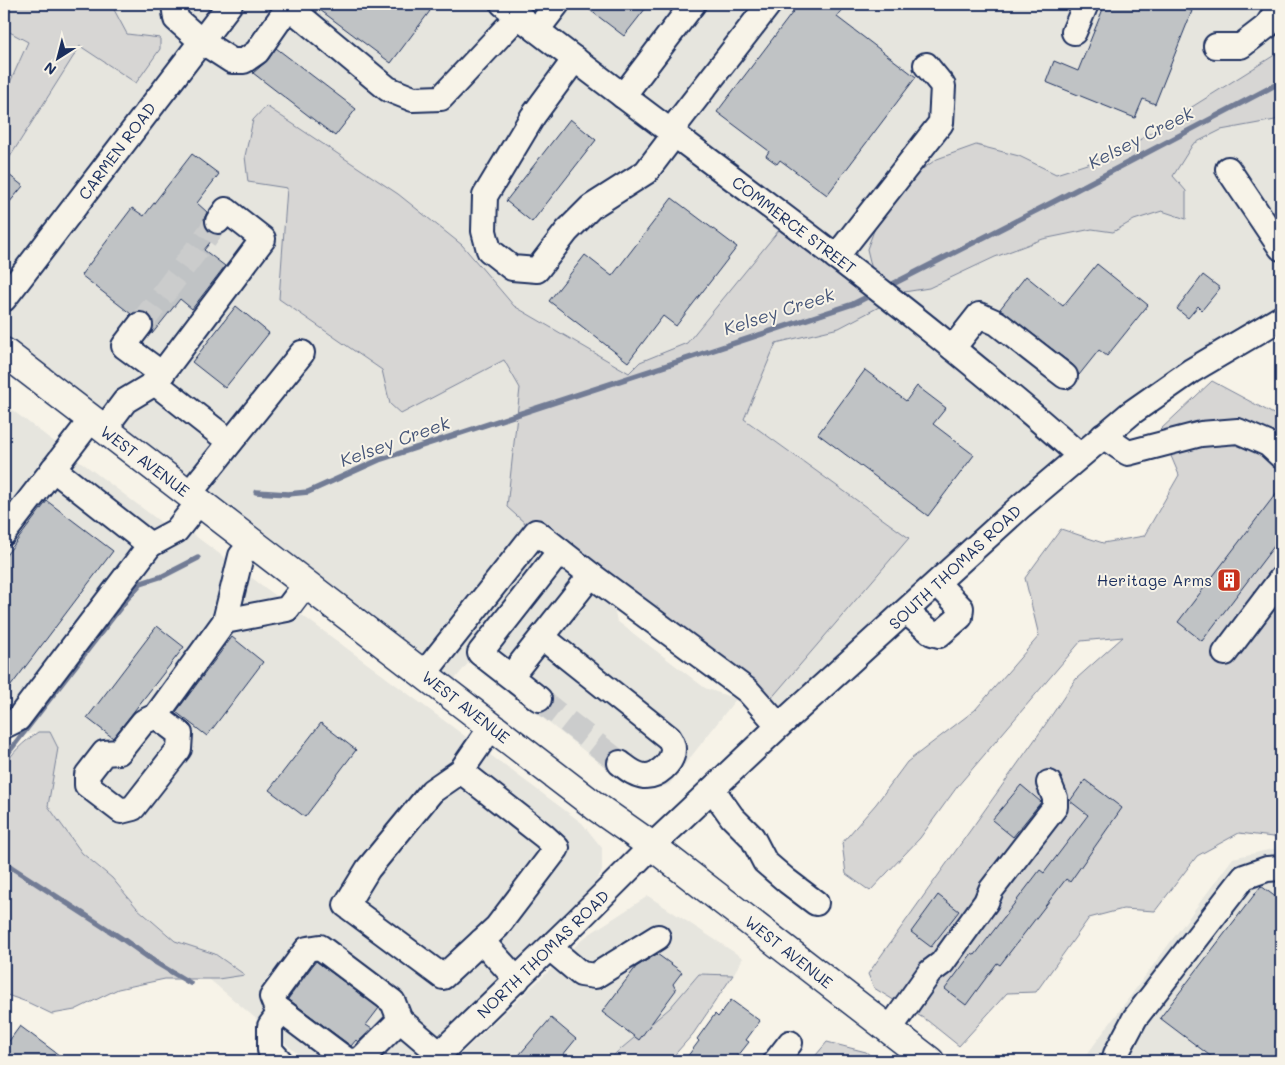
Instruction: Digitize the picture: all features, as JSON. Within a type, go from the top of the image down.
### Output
[{"type":"main road","name":"WEST AVENUE","points":[[4,352],[596,806],[652,846],[930,1061]]},
{"type":"street","points":[[174,4],[176,19],[201,41],[232,61],[244,61],[258,52],[288,5],[388,90],[413,100],[441,98],[511,10]]},
{"type":"street","name":"CARMEN ROAD","points":[[4,299],[230,4]]},
{"type":"street","points":[[537,30],[556,4]]},
{"type":"street","points":[[624,96],[694,4]]},
{"type":"street","points":[[574,59],[533,116],[485,196],[484,230],[489,250],[512,268],[537,270],[567,231],[591,207],[646,172],[672,133],[769,4]]},
{"type":"street","points":[[1074,32],[1086,4]]},
{"type":"street","points":[[1216,46],[1242,46],[1267,26],[1281,4]]},
{"type":"street","name":"COMMERCE STREET","points":[[511,10],[897,303],[1026,408],[1079,455]]},
{"type":"street","points":[[836,257],[941,123],[943,86],[926,65]]},
{"type":"street","points":[[1228,170],[1281,248]]},
{"type":"street","points":[[4,533],[53,469],[125,401],[159,378],[264,238],[226,210],[218,221]]},
{"type":"street","points":[[953,348],[979,315],[997,323],[1065,376]]},
{"type":"street","name":"SOUTH THOMAS ROAD","points":[[652,846],[779,726],[1079,455],[1131,413],[1191,370],[1281,318]]},
{"type":"street","points":[[140,325],[124,346],[230,442]]},
{"type":"street","points":[[4,726],[18,719],[150,545],[176,531],[194,498],[230,442],[302,353]]},
{"type":"street","points":[[1103,436],[1128,453],[1202,434],[1238,431],[1268,444],[1281,456]]},
{"type":"street","points":[[53,469],[150,545]]},
{"type":"street","points":[[424,674],[536,532],[748,691],[779,726]]},
{"type":"street","points":[[156,716],[225,621],[242,556],[252,543]]},
{"type":"street","points":[[539,699],[480,653],[560,551]]},
{"type":"street","points":[[510,676],[591,575]]},
{"type":"street","points":[[1225,653],[1281,580]]},
{"type":"street","points":[[906,612],[932,632],[939,635],[960,617],[961,608],[938,583]]},
{"type":"street","points":[[225,621],[287,609],[306,584]]},
{"type":"street","points":[[542,637],[669,738],[674,748],[672,757],[655,775],[643,776],[631,772],[620,762]]},
{"type":"street","points":[[460,771],[557,848],[497,927],[443,977],[346,905],[368,869],[432,791],[460,771],[492,726]]},
{"type":"street","points":[[889,1030],[930,972],[942,963],[986,902],[991,890],[1055,807],[1055,798],[1049,782]]},
{"type":"street","points":[[713,790],[732,817],[752,837],[765,862],[816,903]]},
{"type":"street","name":"NORTH THOMAS ROAD","points":[[436,1058],[652,846]]},
{"type":"street","points":[[1114,1061],[1135,1018],[1244,877],[1267,869],[1281,868]]},
{"type":"street","points":[[550,948],[581,974],[595,976],[658,937]]},
{"type":"street","points":[[482,941],[517,980]]},
{"type":"street","points":[[400,1020],[360,1060],[350,1061],[276,1007],[272,997],[307,949],[320,947],[392,1002],[400,1020],[436,1058]]},
{"type":"street","points":[[280,1061],[270,1050],[270,1026],[281,1011]]},
{"type":"shaded area","points":[[4,4],[1281,4],[1281,318],[1191,371],[779,726],[609,588],[617,621],[705,688],[736,699],[669,785],[650,790],[629,786],[470,661],[445,691],[4,352]]},
{"type":"shaded area","points":[[4,4],[111,4],[127,34],[160,38],[160,49],[136,83],[80,46],[8,160],[4,157],[4,96],[28,42],[4,29]]},
{"type":"shaded area","points":[[1281,51],[1281,117],[1275,120],[1221,130],[1193,144],[1173,176],[1186,191],[1186,219],[1162,211],[1134,220],[1113,232],[1092,229],[1043,239],[995,257],[929,288],[904,292],[874,278],[867,249],[881,212],[908,179],[937,159],[976,145],[1019,156],[1056,174],[1087,164],[1133,144]]},
{"type":"shaded area","points":[[266,106],[398,194],[462,245],[514,306],[629,373],[640,362],[687,343],[779,230],[879,307],[839,328],[776,343],[744,419],[909,538],[763,708],[536,533],[507,507],[520,388],[504,360],[401,414],[390,404],[382,370],[279,299],[287,188],[248,182],[245,156],[253,120]]},
{"type":"shaded area","points":[[1212,381],[1281,418],[1281,838],[1239,833],[1197,856],[1155,911],[1123,909],[1089,918],[1036,992],[1007,993],[959,1046],[928,1021],[874,988],[868,974],[1076,679],[1123,637],[1081,641],[957,787],[920,838],[870,891],[846,874],[842,843],[876,804],[907,762],[975,710],[1039,636],[1025,578],[1061,529],[1103,543],[1144,536],[1179,475],[1160,430]]},
{"type":"shaded area","points":[[4,404],[182,538],[190,532],[582,823],[602,848],[602,871],[582,904],[422,1061],[306,1061],[209,979],[245,975],[215,954],[175,941],[137,908],[112,878],[82,853],[48,806],[58,747],[50,733],[38,732],[21,736],[134,581],[4,747]]},
{"type":"shaded area","points":[[38,732],[50,732],[58,748],[48,806],[82,853],[112,878],[137,908],[175,941],[215,954],[245,975],[218,979],[165,979],[118,989],[75,1010],[52,1014],[4,994],[4,769],[14,753]]},
{"type":"shaded area","points":[[1281,847],[1281,1061],[1082,1061],[1233,858]]},
{"type":"shaded area","points":[[648,896],[743,958],[733,975],[699,974],[670,1008],[609,1061],[455,1061],[585,937]]},
{"type":"shaded area","points":[[699,974],[733,975],[693,1034],[669,1061],[609,1061],[670,1008]]},
{"type":"shaded area","points":[[827,1042],[866,1052],[878,1061],[811,1061]]},
{"type":"building","points":[[312,4],[421,4],[430,11],[391,63]]},
{"type":"building","points":[[582,4],[649,4],[624,36]]},
{"type":"building","points":[[799,4],[847,4],[837,17],[916,77],[827,195],[780,160],[777,164],[766,156],[769,151],[717,112]]},
{"type":"building","points":[[1105,4],[1174,4],[1192,11],[1155,104],[1143,99],[1135,118],[1046,82],[1054,61],[1078,71]]},
{"type":"building","points":[[276,48],[356,109],[335,136],[253,73],[268,60]]},
{"type":"building","points":[[570,119],[596,140],[532,222],[506,201]]},
{"type":"building","points":[[192,154],[219,174],[197,203],[207,212],[204,219],[206,227],[216,235],[204,250],[225,266],[192,309],[180,299],[152,334],[153,320],[149,314],[141,311],[129,316],[131,314],[81,275],[132,208],[144,216]]},
{"type":"building","points":[[4,171],[23,186],[4,209]]},
{"type":"building","points":[[672,198],[737,247],[676,326],[663,316],[628,362],[549,301],[585,255],[612,276]]},
{"type":"building","points":[[1097,264],[1148,305],[1107,356],[1099,350],[1079,375],[1073,365],[1000,309],[1026,276],[1063,306]]},
{"type":"building","points":[[1203,275],[1220,288],[1202,310],[1198,306],[1188,318],[1177,309]]},
{"type":"building","points":[[236,306],[269,333],[225,388],[192,362]]},
{"type":"building","points":[[865,370],[906,401],[917,386],[946,408],[933,424],[974,455],[928,516],[818,434]]},
{"type":"building","name":"Heritage Arms","points":[[1281,487],[1281,537],[1202,641],[1178,622]]},
{"type":"building","points":[[47,501],[113,551],[4,695],[4,558]]},
{"type":"building","points":[[157,626],[184,647],[113,738],[87,718]]},
{"type":"building","points":[[232,637],[263,662],[207,736],[176,712]]},
{"type":"building","points":[[321,723],[356,750],[305,817],[269,790]]},
{"type":"building","points":[[1085,780],[1122,808],[1070,882],[1066,879],[1000,965],[997,963],[966,1005],[945,989],[972,953],[975,955],[1040,870],[1044,873],[1088,815],[1070,801]]},
{"type":"building","points":[[1021,785],[1041,802],[1013,837],[992,820]]},
{"type":"building","points":[[1261,886],[1281,901],[1281,1061],[1217,1061],[1160,1018]]},
{"type":"building","points":[[938,895],[959,911],[931,947],[911,932]]},
{"type":"building","points":[[657,954],[682,972],[673,984],[676,990],[639,1040],[602,1012],[636,967]]},
{"type":"building","points":[[316,961],[379,1008],[366,1025],[372,1029],[358,1042],[356,1040],[351,1046],[288,999]]},
{"type":"building","points":[[731,1000],[760,1021],[746,1040],[749,1042],[734,1061],[684,1061],[699,1041],[697,1039],[715,1014],[718,1017]]},
{"type":"building","points":[[551,1018],[576,1039],[558,1061],[514,1061]]},
{"type":"building","points":[[20,1026],[67,1061],[4,1061],[4,1048]]},
{"type":"waterway","name":"Kelsey Creek","points":[[885,288],[1281,82]]},
{"type":"waterway","name":"Kelsey Creek","points":[[256,492],[288,494],[308,492],[379,460],[853,304],[875,293]]},
{"type":"waterway","name":"Kelsey Creek","points":[[4,758],[141,583],[163,576],[198,558]]},
{"type":"waterway","points":[[4,859],[11,867],[190,983]]},
{"type":"tunnel","points":[[140,325],[218,221]]},
{"type":"tunnel","points":[[539,699],[620,763]]},
{"type":"place","name":"Heritage Arms","points":[[1229,580]]}]
